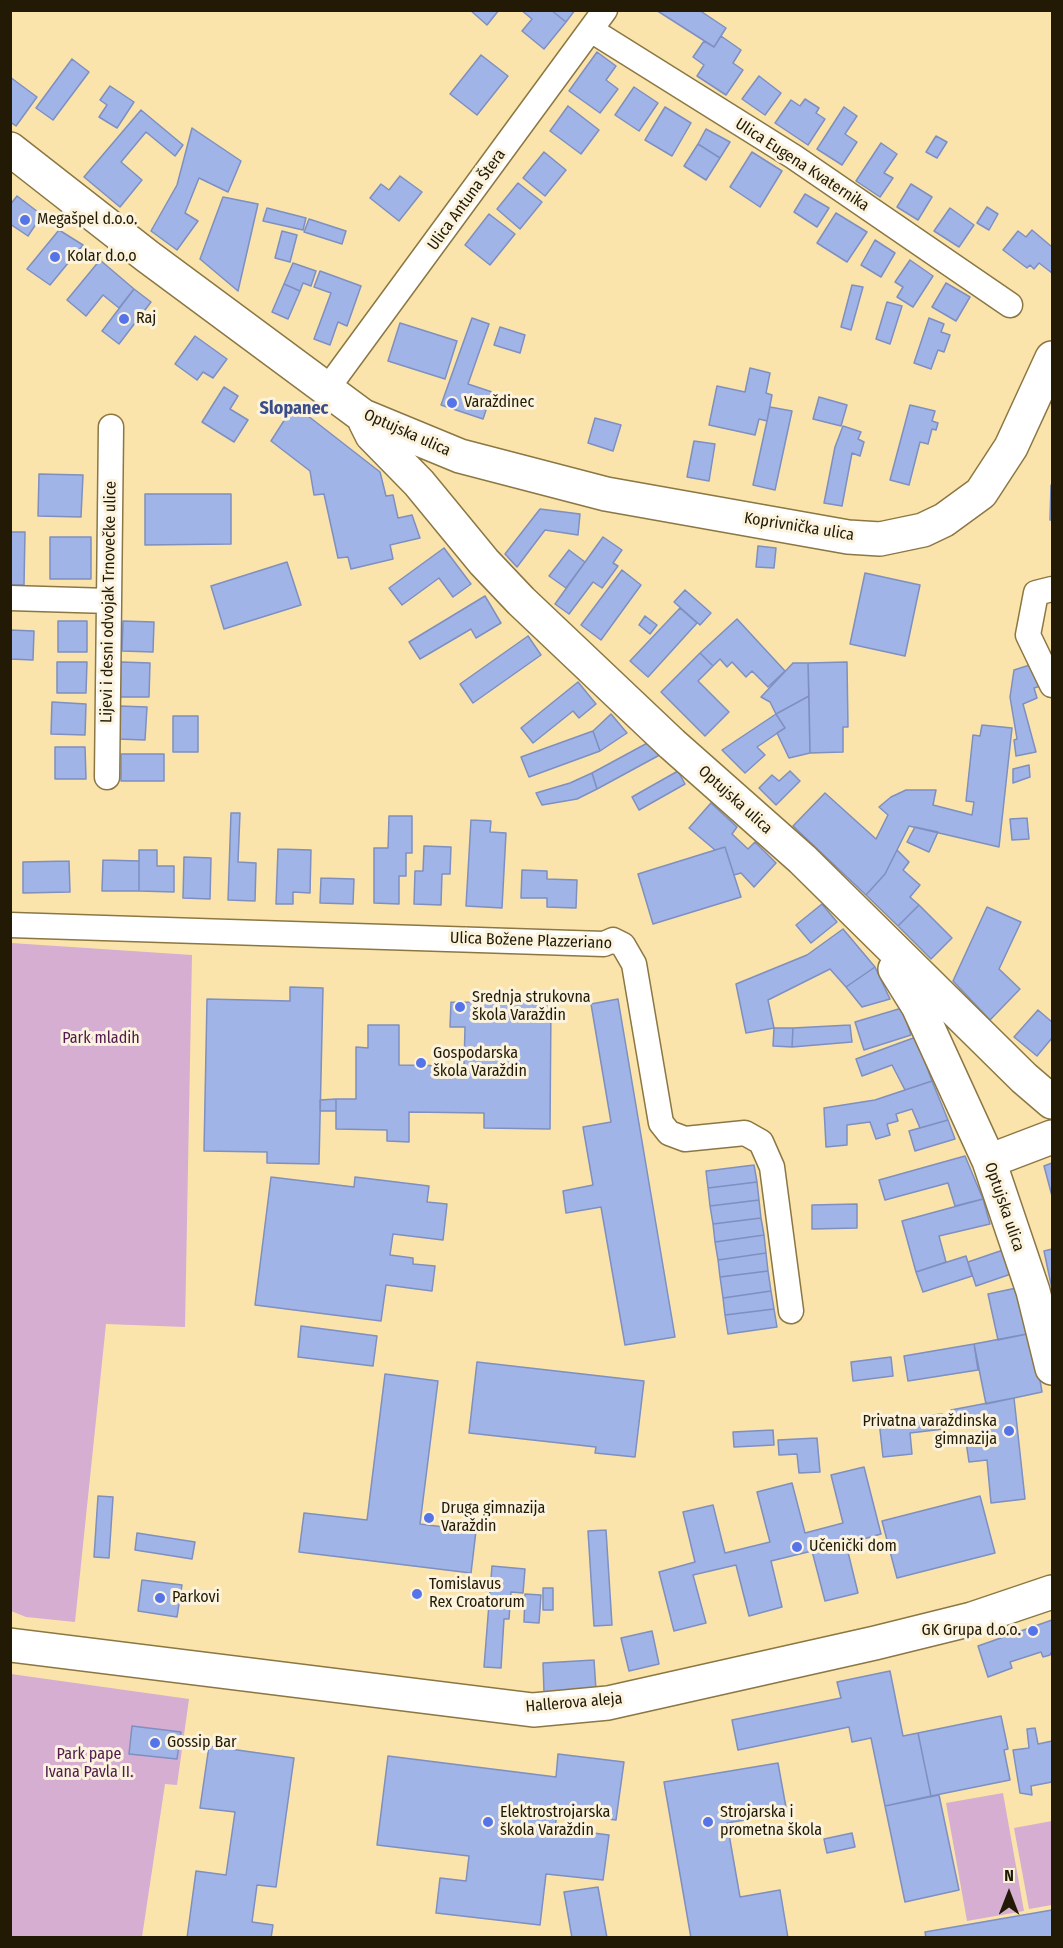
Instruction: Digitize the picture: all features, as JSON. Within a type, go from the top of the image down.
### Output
[{"type":"main road","name":"Optujska ulica","points":[[10,149],[147,256],[363,416],[460,456],[451,480],[450,496],[456,528],[521,601],[844,900],[1024,1078],[1053,1102]]},
{"type":"main road","name":"Koprivnička ulica","points":[[460,456],[523,475],[617,496],[848,537],[892,537],[933,525],[981,493],[1011,447],[1053,358]]},
{"type":"main road","points":[[363,416],[372,435],[413,476],[456,528]]},
{"type":"main road","name":"Optujska ulica","points":[[844,900],[894,967],[918,1006],[989,1161],[1033,1291],[1053,1368]]},
{"type":"main road","points":[[989,1161],[1053,1137]]},
{"type":"main road","name":"Hallerova aleja","points":[[10,1646],[533,1710],[608,1703],[632,1698],[972,1619],[1053,1592]]},
{"type":"main road","name":"Hallerova aleja","points":[[10,1637],[50,1650]]},
{"type":"street","name":"Ulica Antuna Štera","points":[[327,389],[605,10]]},
{"type":"street","name":"Ulica Eugena Kvaternika","points":[[591,30],[794,157],[1010,305]]},
{"type":"street","name":"Lijevi i desni odvojak Trnovečke ulice","points":[[107,777],[111,427]]},
{"type":"street","points":[[1044,591],[1028,635],[1053,686]]},
{"type":"street","points":[[10,598],[109,601]]},
{"type":"street","name":"Ulica Božene Plazzeriano","points":[[10,924],[604,944],[613,940],[623,945],[634,964],[661,1123],[669,1133],[685,1139],[745,1133],[761,1142],[772,1167],[791,1311]]},
{"type":"green space","name":"Park mladih","points":[[11,943],[192,955],[185,1327],[106,1324],[75,1622],[26,1617],[11,1611]]},
{"type":"green space","name":"Park pape Ivana Pavla II.","points":[[11,1674],[189,1699],[177,1785],[165,1784],[142,1937],[11,1938]]},
{"type":"green space","points":[[1003,1793],[1024,1911],[967,1921],[946,1803]]},
{"type":"green space","points":[[1052,1821],[1052,1905],[1029,1909],[1014,1828]]},
{"type":"building","points":[[470,10],[499,10],[487,25]]},
{"type":"building","points":[[521,10],[551,10],[566,22],[544,49],[522,31],[532,19]]},
{"type":"building","points":[[551,10],[575,10],[566,22]]},
{"type":"building","points":[[656,10],[699,10],[726,28],[714,47]]},
{"type":"building","points":[[721,36],[741,50],[733,63],[743,70],[726,95],[697,76],[704,65],[693,57],[704,41],[714,47]]},
{"type":"building","points":[[597,52],[616,66],[606,80],[618,89],[600,113],[569,91]]},
{"type":"building","points":[[481,55],[508,76],[477,115],[450,94]]},
{"type":"building","points":[[72,59],[89,72],[53,120],[36,108]]},
{"type":"building","points":[[759,76],[781,93],[765,115],[742,99]]},
{"type":"building","points":[[10,77],[37,97],[16,126],[10,122]]},
{"type":"building","points":[[110,86],[134,102],[117,128],[99,117],[107,105],[100,100]]},
{"type":"building","points":[[634,87],[658,103],[639,131],[615,115]]},
{"type":"building","points":[[805,99],[819,108],[816,113],[825,119],[808,145],[775,123],[791,100],[800,106]]},
{"type":"building","points":[[568,106],[599,130],[581,154],[550,131]]},
{"type":"building","points":[[665,107],[691,123],[672,156],[645,140]]},
{"type":"building","points":[[844,107],[857,116],[845,134],[857,142],[842,165],[817,149]]},
{"type":"building","points":[[141,110],[183,145],[175,156],[146,132],[121,162],[142,180],[120,207],[84,177]]},
{"type":"building","points":[[192,128],[241,161],[228,192],[199,178],[185,213],[198,221],[177,250],[151,231],[177,185]]},
{"type":"building","points":[[706,129],[730,142],[720,158],[698,144]]},
{"type":"building","points":[[936,136],[947,142],[937,158],[926,152]]},
{"type":"building","points":[[881,143],[897,154],[884,173],[893,178],[880,197],[856,181]]},
{"type":"building","points":[[698,144],[720,158],[706,180],[684,166]]},
{"type":"building","points":[[544,152],[566,170],[545,196],[523,178]]},
{"type":"building","points":[[752,152],[782,171],[760,207],[730,187]]},
{"type":"building","points":[[400,176],[422,192],[399,221],[370,198],[381,184],[389,190]]},
{"type":"building","points":[[518,183],[542,202],[520,229],[497,209]]},
{"type":"building","points":[[911,184],[932,197],[918,220],[897,207]]},
{"type":"building","points":[[805,194],[829,208],[817,227],[794,212]]},
{"type":"building","name":"Megašpel d.o.o.","points":[[17,196],[42,215],[28,236],[10,224],[10,205]]},
{"type":"building","points":[[223,197],[258,204],[238,291],[200,259]]},
{"type":"building","points":[[987,207],[998,214],[989,230],[977,223]]},
{"type":"building","points":[[267,208],[306,218],[303,230],[263,221]]},
{"type":"building","points":[[950,208],[974,225],[959,247],[934,231]]},
{"type":"building","points":[[836,213],[867,232],[847,262],[817,243]]},
{"type":"building","points":[[489,214],[515,234],[490,265],[465,245]]},
{"type":"building","points":[[309,219],[346,231],[342,244],[304,232]]},
{"type":"building","name":"Kolar d.o.o","points":[[59,230],[83,245],[50,285],[27,269]]},
{"type":"building","points":[[1032,230],[1052,247],[1052,273],[1039,263],[1034,269],[1030,265],[1027,268],[1003,250],[1018,231],[1026,237]]},
{"type":"building","points":[[282,231],[297,235],[290,262],[275,258]]},
{"type":"building","points":[[875,240],[895,253],[881,277],[861,265]]},
{"type":"building","points":[[100,260],[134,289],[119,308],[103,295],[86,316],[67,300]]},
{"type":"building","points":[[910,260],[933,276],[913,307],[897,297],[903,287],[895,282]]},
{"type":"building","points":[[293,263],[316,271],[311,286],[303,283],[300,291],[284,284]]},
{"type":"building","points":[[320,271],[361,286],[347,326],[338,322],[330,345],[314,339],[331,293],[314,287]]},
{"type":"building","points":[[946,283],[970,297],[956,321],[932,307]]},
{"type":"building","points":[[284,284],[300,291],[288,319],[272,312]]},
{"type":"building","points":[[852,285],[863,287],[851,330],[841,327]]},
{"type":"building","name":"Raj","points":[[134,289],[151,302],[119,344],[102,331]]},
{"type":"building","points":[[887,302],[902,306],[890,344],[876,339]]},
{"type":"building","points":[[472,318],[489,324],[468,384],[492,392],[483,419],[441,405]]},
{"type":"building","points":[[929,318],[944,324],[941,332],[950,335],[944,352],[938,350],[931,369],[914,363]]},
{"type":"building","points":[[400,323],[457,341],[445,379],[388,361]]},
{"type":"building","points":[[500,327],[525,335],[520,353],[494,345]]},
{"type":"building","points":[[195,336],[227,359],[213,378],[203,372],[197,380],[175,364]]},
{"type":"building","points":[[750,368],[770,373],[766,393],[772,395],[767,421],[759,419],[755,435],[709,425],[717,386],[745,392]]},
{"type":"building","points":[[224,387],[238,396],[230,409],[248,420],[234,442],[202,422]]},
{"type":"building","points":[[819,397],[847,405],[841,426],[813,419]]},
{"type":"building","points":[[294,405],[380,472],[386,496],[393,495],[398,518],[412,515],[420,538],[390,545],[393,559],[351,569],[348,557],[338,558],[324,494],[314,495],[310,471],[271,441]]},
{"type":"building","points":[[910,405],[935,411],[932,421],[938,423],[936,430],[932,429],[928,444],[920,442],[909,485],[890,480]]},
{"type":"building","points":[[770,407],[792,411],[775,490],[753,485]]},
{"type":"building","points":[[595,418],[621,425],[613,451],[588,443]]},
{"type":"building","points":[[843,426],[861,432],[858,439],[864,442],[860,456],[852,453],[842,506],[824,503],[835,447]]},
{"type":"building","points":[[694,441],[715,444],[709,481],[687,477]]},
{"type":"building","points":[[39,474],[83,475],[81,517],[38,516]]},
{"type":"building","points":[[1051,485],[1052,520],[1050,520]]},
{"type":"building","points":[[145,494],[231,494],[231,544],[145,545]]},
{"type":"building","points":[[540,509],[580,514],[578,535],[545,530],[517,567],[505,554]]},
{"type":"building","points":[[10,532],[25,532],[24,585],[10,585]]},
{"type":"building","points":[[50,537],[91,537],[91,579],[50,579]]},
{"type":"building","points":[[603,537],[622,550],[613,563],[618,566],[602,588],[593,582],[569,614],[555,604]]},
{"type":"building","points":[[758,546],[776,548],[774,568],[756,567]]},
{"type":"building","points":[[444,548],[471,584],[453,597],[439,578],[402,605],[389,588]]},
{"type":"building","points":[[569,550],[585,562],[566,588],[549,576]]},
{"type":"building","points":[[287,562],[301,605],[224,629],[211,586]]},
{"type":"building","points":[[622,570],[641,585],[601,640],[581,625]]},
{"type":"building","points":[[865,573],[920,585],[905,656],[850,644]]},
{"type":"building","points":[[685,590],[711,613],[700,625],[674,602]]},
{"type":"building","points":[[485,596],[501,623],[476,638],[471,629],[420,659],[409,642]]},
{"type":"building","points":[[680,608],[697,623],[648,677],[630,661]]},
{"type":"building","points":[[645,616],[657,625],[650,634],[639,625]]},
{"type":"building","points":[[737,619],[785,671],[768,687],[752,671],[746,677],[732,662],[727,667],[720,659],[713,666],[700,653]]},
{"type":"building","points":[[58,621],[87,621],[87,652],[58,652]]},
{"type":"building","points":[[123,621],[154,622],[153,652],[122,651]]},
{"type":"building","points":[[10,630],[34,631],[33,660],[10,659]]},
{"type":"building","points":[[528,636],[541,655],[473,703],[460,684]]},
{"type":"building","points":[[700,653],[713,666],[698,681],[729,712],[705,736],[661,692]]},
{"type":"building","points":[[57,662],[87,662],[86,693],[57,693]]},
{"type":"building","points":[[121,662],[150,663],[149,697],[120,697]]},
{"type":"building","points":[[847,662],[848,727],[843,727],[843,752],[810,753],[808,663]]},
{"type":"building","points":[[793,663],[808,663],[809,696],[776,714],[770,702],[761,697]]},
{"type":"building","points":[[1033,664],[1041,686],[1034,688],[1037,698],[1023,704],[1036,752],[1016,756],[1014,740],[1017,739],[1010,697],[1014,670]]},
{"type":"building","points":[[578,682],[596,704],[579,718],[573,711],[533,743],[521,728]]},
{"type":"building","points":[[809,696],[810,753],[789,758],[777,733],[785,728],[776,714]]},
{"type":"building","points":[[52,702],[86,704],[85,735],[51,734]]},
{"type":"building","points":[[119,706],[147,707],[145,740],[118,739]]},
{"type":"building","points":[[611,714],[627,733],[600,751],[593,731]]},
{"type":"building","points":[[776,714],[785,728],[757,747],[765,755],[745,773],[722,750]]},
{"type":"building","points":[[173,716],[198,716],[198,752],[173,752]]},
{"type":"building","points":[[982,725],[1012,728],[999,847],[909,826],[885,874],[866,895],[793,826],[825,793],[876,839],[888,815],[879,807],[891,797],[906,790],[936,790],[933,805],[972,815],[974,802],[966,801],[973,735],[980,736]]},
{"type":"building","points":[[593,731],[600,751],[529,777],[521,757]]},
{"type":"building","points":[[653,740],[667,751],[597,789],[592,773]]},
{"type":"building","points":[[55,747],[85,747],[86,779],[55,779]]},
{"type":"building","points":[[121,754],[164,754],[164,781],[121,781]]},
{"type":"building","points":[[1029,765],[1030,777],[1013,783],[1013,769]]},
{"type":"building","points":[[678,771],[685,784],[639,810],[632,797]]},
{"type":"building","points":[[790,771],[800,781],[776,805],[759,788],[772,775],[779,781]]},
{"type":"building","points":[[592,773],[597,789],[577,799],[542,805],[536,793],[570,783]]},
{"type":"building","points":[[711,803],[737,827],[732,834],[748,849],[755,842],[776,863],[754,887],[741,873],[734,875],[725,847],[715,850],[689,828]]},
{"type":"building","points":[[231,813],[240,813],[238,862],[256,863],[255,901],[228,900]]},
{"type":"building","points":[[389,816],[412,816],[412,853],[406,853],[406,876],[399,876],[399,904],[374,903],[374,848],[388,848]]},
{"type":"building","points":[[1027,818],[1029,839],[1012,840],[1010,819]]},
{"type":"building","points":[[471,820],[491,821],[490,832],[506,833],[502,908],[466,906]]},
{"type":"building","points":[[915,827],[938,832],[929,852],[907,842]]},
{"type":"building","points":[[424,846],[451,847],[450,874],[442,874],[441,905],[414,904],[415,871],[423,871]]},
{"type":"building","points":[[725,847],[741,897],[653,924],[638,874]]},
{"type":"building","points":[[278,849],[311,850],[310,893],[293,892],[293,904],[276,904]]},
{"type":"building","points":[[139,850],[157,850],[157,866],[174,866],[174,892],[139,891]]},
{"type":"building","points":[[897,850],[909,862],[903,870],[920,885],[910,897],[919,905],[898,926],[866,895],[885,874]]},
{"type":"building","points":[[184,857],[211,858],[210,899],[183,898]]},
{"type":"building","points":[[103,860],[139,861],[139,891],[102,891]]},
{"type":"building","points":[[69,861],[70,892],[23,893],[23,862]]},
{"type":"building","points":[[522,870],[547,871],[547,879],[577,880],[576,908],[547,907],[547,898],[521,898]]},
{"type":"building","points":[[321,878],[354,879],[353,904],[320,903]]},
{"type":"building","points":[[822,904],[837,922],[811,943],[796,925]]},
{"type":"building","points":[[919,905],[952,938],[931,959],[898,926]]},
{"type":"building","points":[[987,907],[1021,922],[999,969],[1020,989],[990,1020],[953,981]]},
{"type":"building","points":[[843,929],[875,967],[846,987],[830,969],[768,1000],[774,1028],[746,1033],[736,984],[807,955]]},
{"type":"building","points":[[875,967],[890,999],[862,1007],[846,987]]},
{"type":"building","points":[[290,987],[323,988],[319,1164],[267,1163],[267,1152],[204,1151],[207,999],[290,1001]]},
{"type":"building","points":[[618,999],[675,1337],[625,1345],[601,1207],[566,1213],[563,1191],[593,1185],[583,1127],[611,1122],[591,1004]]},
{"type":"building","points":[[451,1002],[551,1003],[550,1129],[484,1128],[484,1113],[409,1112],[409,1142],[387,1141],[387,1130],[336,1129],[336,1099],[356,1099],[356,1047],[368,1048],[368,1025],[399,1025],[399,1065],[464,1066],[465,1027],[450,1027]]},
{"type":"building","points":[[902,1008],[911,1035],[864,1050],[855,1022]]},
{"type":"building","points":[[1038,1010],[1052,1022],[1052,1038],[1037,1056],[1014,1037]]},
{"type":"building","points":[[850,1025],[852,1042],[792,1047],[793,1028]]},
{"type":"building","points":[[774,1028],[793,1028],[792,1047],[773,1046]]},
{"type":"building","points":[[916,1037],[932,1081],[905,1090],[892,1065],[862,1076],[856,1059]]},
{"type":"building","points":[[932,1081],[948,1120],[920,1128],[912,1109],[896,1114],[898,1121],[887,1124],[890,1135],[876,1139],[870,1122],[847,1125],[847,1145],[826,1147],[824,1108],[875,1100]]},
{"type":"building","points":[[336,1099],[336,1111],[320,1111],[320,1100]]},
{"type":"building","points":[[948,1120],[955,1139],[915,1151],[909,1131]]},
{"type":"building","points":[[965,1156],[983,1199],[955,1206],[948,1183],[885,1200],[879,1180]]},
{"type":"building","points":[[1052,1163],[1052,1196],[1044,1166]]},
{"type":"building","points":[[754,1165],[757,1182],[708,1188],[706,1171]]},
{"type":"building","points":[[271,1177],[354,1187],[355,1177],[429,1186],[427,1202],[447,1204],[443,1240],[393,1234],[390,1255],[413,1258],[413,1264],[435,1266],[432,1291],[386,1285],[381,1321],[255,1305]]},
{"type":"building","points":[[757,1182],[759,1200],[710,1206],[708,1188]]},
{"type":"building","points":[[983,1199],[990,1224],[939,1236],[946,1262],[916,1272],[902,1221]]},
{"type":"building","points":[[759,1200],[761,1218],[713,1224],[710,1206]]},
{"type":"building","points":[[857,1204],[857,1228],[812,1229],[812,1205]]},
{"type":"building","points":[[761,1218],[764,1235],[715,1242],[713,1224]]},
{"type":"building","points":[[764,1235],[766,1253],[718,1260],[715,1242]]},
{"type":"building","points":[[1052,1249],[1052,1289],[1044,1251]]},
{"type":"building","points":[[1003,1250],[1011,1274],[976,1286],[968,1262]]},
{"type":"building","points":[[766,1253],[768,1271],[720,1277],[718,1260]]},
{"type":"building","points":[[966,1256],[972,1276],[923,1292],[916,1272]]},
{"type":"building","points":[[768,1271],[771,1291],[723,1298],[720,1277]]},
{"type":"building","points":[[1021,1287],[1032,1333],[998,1340],[988,1294]]},
{"type":"building","points":[[771,1291],[774,1309],[725,1315],[723,1298]]},
{"type":"building","points":[[774,1309],[777,1327],[728,1334],[725,1315]]},
{"type":"building","points":[[301,1326],[377,1336],[373,1366],[298,1357]]},
{"type":"building","points":[[1032,1333],[1042,1392],[986,1404],[974,1344]]},
{"type":"building","points":[[974,1344],[978,1370],[908,1381],[904,1356]]},
{"type":"building","points":[[891,1357],[893,1376],[853,1381],[851,1362]]},
{"type":"building","points":[[477,1362],[644,1381],[635,1457],[595,1453],[596,1447],[469,1433]]},
{"type":"building","points":[[385,1374],[438,1381],[420,1524],[476,1531],[471,1573],[299,1552],[304,1513],[367,1520]]},
{"type":"building","points":[[1014,1398],[1025,1499],[991,1503],[987,1460],[969,1462],[965,1435],[982,1433],[980,1416],[953,1421],[951,1410]]},
{"type":"building","points":[[942,1414],[944,1429],[910,1433],[912,1454],[883,1457],[879,1421]]},
{"type":"building","points":[[773,1430],[774,1445],[734,1447],[733,1432]]},
{"type":"building","points":[[817,1438],[820,1472],[799,1473],[797,1454],[779,1455],[778,1440]]},
{"type":"building","name":"Učenički dom","points":[[864,1467],[881,1534],[846,1544],[858,1593],[825,1601],[812,1551],[771,1561],[782,1607],[749,1616],[736,1565],[693,1575],[706,1623],[674,1631],[659,1572],[695,1562],[683,1512],[713,1505],[725,1553],[770,1542],[757,1492],[792,1483],[805,1533],[843,1523],[831,1475]]},
{"type":"building","points":[[98,1496],[113,1497],[109,1558],[94,1557]]},
{"type":"building","points":[[980,1496],[995,1553],[897,1578],[882,1521]]},
{"type":"building","points":[[606,1530],[612,1625],[594,1626],[588,1531]]},
{"type":"building","points":[[137,1533],[195,1542],[192,1559],[135,1550]]},
{"type":"building","points":[[492,1566],[525,1569],[523,1593],[511,1592],[509,1619],[504,1619],[501,1668],[484,1667]]},
{"type":"building","name":"Parkovi","points":[[142,1580],[182,1585],[177,1617],[138,1611]]},
{"type":"building","points":[[543,1588],[553,1588],[553,1610],[543,1610]]},
{"type":"building","points":[[525,1594],[541,1595],[539,1623],[524,1622]]},
{"type":"building","points":[[1052,1620],[1050,1655],[1043,1657],[1041,1652],[1010,1662],[1012,1668],[988,1677],[978,1646]]},
{"type":"building","points":[[652,1631],[659,1664],[629,1671],[621,1638]]},
{"type":"building","points":[[594,1660],[596,1690],[544,1692],[543,1663]]},
{"type":"building","points":[[890,1671],[903,1736],[918,1733],[931,1796],[885,1806],[871,1738],[852,1742],[849,1727],[738,1750],[732,1720],[841,1698],[837,1682]]},
{"type":"building","points":[[1001,1716],[1008,1749],[1004,1750],[1010,1780],[931,1796],[918,1733]]},
{"type":"building","name":"Gossip Bar","points":[[132,1726],[181,1732],[177,1759],[129,1754]]},
{"type":"building","points":[[1035,1728],[1038,1744],[1052,1741],[1052,1782],[1031,1786],[1032,1795],[1020,1793],[1013,1750],[1029,1748],[1027,1729]]},
{"type":"building","points":[[209,1746],[294,1758],[276,1887],[257,1885],[252,1922],[273,1925],[271,1938],[187,1938],[196,1871],[226,1875],[235,1812],[200,1808]]},
{"type":"building","points":[[558,1754],[624,1762],[616,1820],[557,1813],[555,1828],[609,1835],[603,1880],[546,1874],[540,1925],[436,1913],[440,1878],[466,1881],[469,1856],[377,1845],[388,1756],[556,1777]]},
{"type":"building","points":[[778,1763],[787,1813],[727,1823],[740,1897],[780,1890],[788,1938],[691,1938],[664,1782]]},
{"type":"building","points":[[939,1795],[959,1890],[905,1902],[885,1806]]},
{"type":"building","points":[[852,1833],[855,1847],[827,1853],[824,1839]]},
{"type":"building","points":[[598,1887],[607,1938],[572,1938],[564,1892]]},
{"type":"building","points":[[1052,1910],[1052,1938],[926,1938],[925,1932]]},
{"type":"place","name":"Megašpel d.o.o.","points":[[25,220]]},
{"type":"place","name":"Kolar d.o.o","points":[[55,257]]},
{"type":"place","name":"Raj","points":[[124,319]]},
{"type":"place","name":"Varaždinec","points":[[452,403]]},
{"type":"place","name":"Srednja strukovna škola Varaždin","points":[[460,1007]]},
{"type":"place","name":"Gospodarska škola Varaždin","points":[[421,1063]]},
{"type":"place","name":"Privatna varaždinska gimnazija","points":[[1009,1431]]},
{"type":"place","name":"Druga gimnazija Varaždin","points":[[429,1518]]},
{"type":"place","name":"Učenički dom","points":[[797,1547]]},
{"type":"place","name":"Tomislavus Rex Croatorum","points":[[417,1594]]},
{"type":"place","name":"Parkovi","points":[[160,1598]]},
{"type":"place","name":"GK Grupa d.o.o.","points":[[1033,1631]]},
{"type":"place","name":"Gossip Bar","points":[[155,1743]]},
{"type":"place","name":"Elektrostrojarska škola Varaždin","points":[[488,1822]]},
{"type":"place","name":"Strojarska i prometna škola","points":[[708,1822]]},
{"type":"district","name":"Slopanec","points":[[294,409]]}]
